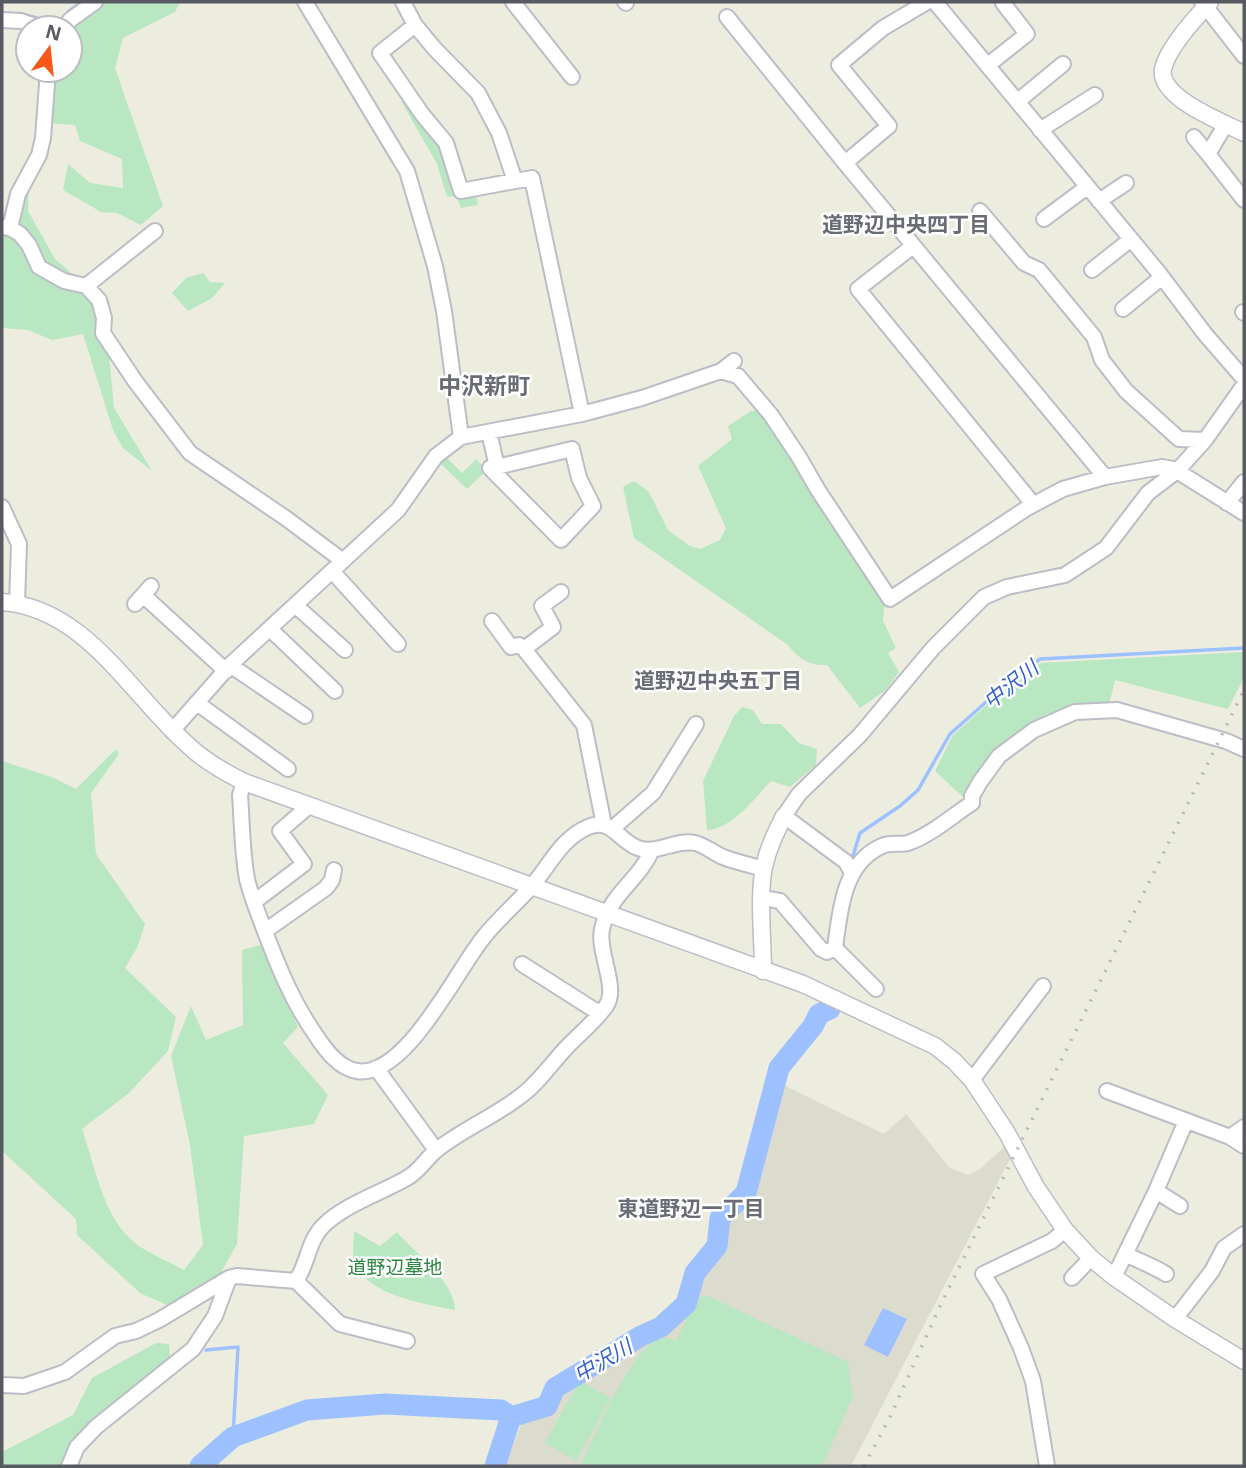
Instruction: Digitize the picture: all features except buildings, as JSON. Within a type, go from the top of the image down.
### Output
[{"type":"street","points":[[79,14],[95,2]]},
{"type":"street","points":[[306,2],[407,170],[435,266],[444,311],[461,437]]},
{"type":"street","points":[[402,2],[434,48],[478,93],[492,117],[515,181]]},
{"type":"street","points":[[513,2],[566,75]]},
{"type":"street","points":[[845,163],[889,126],[839,65],[883,28],[927,2]]},
{"type":"street","points":[[935,2],[1244,379]]},
{"type":"street","points":[[988,65],[1027,34],[1003,3]]},
{"type":"street","points":[[1244,56],[1206,3],[1168,57],[1163,71],[1167,88],[1180,99],[1244,133]]},
{"type":"street","points":[[727,17],[912,246],[1105,477]]},
{"type":"street","points":[[415,24],[380,53],[422,114],[446,143],[461,191],[532,178],[582,414]]},
{"type":"street","points":[[1018,101],[1063,64]]},
{"type":"street","points":[[47,84],[39,155],[19,194],[6,228],[20,234],[29,245],[39,267],[48,274],[86,286],[99,300],[104,318],[103,333],[135,381],[190,453],[287,519],[338,566],[398,643]]},
{"type":"street","points":[[1040,130],[1095,95]]},
{"type":"street","points":[[1208,154],[1226,124]]},
{"type":"street","points":[[1194,137],[1244,200]]},
{"type":"street","points":[[1099,201],[1126,183]]},
{"type":"street","points":[[1044,219],[1087,187]]},
{"type":"street","points":[[980,211],[1024,262],[1039,270],[1094,337],[1102,360],[1126,391],[1179,439],[1205,440]]},
{"type":"street","points":[[86,286],[155,231]]},
{"type":"street","points":[[1092,270],[1130,240]]},
{"type":"street","points":[[912,246],[858,289],[1033,504]]},
{"type":"street","points":[[1123,309],[1162,277]]},
{"type":"street","points":[[172,731],[228,668],[403,504],[436,456],[461,437],[582,414],[642,398],[721,371],[734,362]]},
{"type":"street","points":[[721,371],[738,376],[771,415],[890,599],[1033,504],[1063,489],[1105,477],[1162,467],[1178,471],[1244,513]]},
{"type":"street","points":[[763,971],[764,869],[772,840],[799,794],[860,735],[933,648],[984,597],[1007,587],[1065,575],[1106,548],[1148,493],[1178,471],[1205,440],[1244,384]]},
{"type":"street","points":[[489,432],[496,467]]},
{"type":"street","points":[[572,449],[579,478],[593,506],[561,540],[490,468],[496,467],[572,449]]},
{"type":"street","points":[[1227,503],[1244,482]]},
{"type":"street","points":[[2,507],[19,544],[9,603],[58,618],[87,641],[172,731],[216,768],[244,782],[309,806],[816,989],[914,1034],[945,1053],[972,1080],[1007,1133],[1036,1187],[1065,1230],[1091,1258],[1175,1319],[1244,1361]]},
{"type":"street","points":[[524,649],[553,627],[540,603],[561,592]]},
{"type":"street","points":[[143,595],[228,668],[305,716]]},
{"type":"street","points":[[295,605],[345,650]]},
{"type":"street","points":[[492,621],[511,647],[519,645],[524,649],[584,725],[609,826],[635,847],[652,850],[666,845],[695,843],[724,857],[764,869]]},
{"type":"street","points":[[270,629],[335,691]]},
{"type":"street","points":[[197,703],[288,769]]},
{"type":"street","points":[[835,948],[841,902],[852,873],[869,852],[885,844],[906,844],[972,803],[972,796],[980,782],[999,756],[1034,730],[1075,712],[1117,710],[1226,741],[1244,749]]},
{"type":"street","points":[[244,782],[240,795],[247,879],[265,931],[298,1010],[324,1048],[344,1067],[358,1072],[376,1068],[396,1056],[414,1040],[482,939],[532,886],[549,861],[571,837],[590,826],[609,826],[653,793],[696,724]]},
{"type":"street","points":[[254,902],[304,864],[280,831],[309,806]]},
{"type":"street","points":[[784,816],[846,862],[852,873]]},
{"type":"street","points":[[296,1281],[314,1237],[323,1226],[335,1216],[407,1178],[422,1167],[436,1150],[521,1097],[606,1006],[611,996],[601,947],[602,931],[617,895],[641,872],[652,850]]},
{"type":"street","points":[[265,931],[326,888],[332,880],[334,870]]},
{"type":"street","points":[[762,898],[780,901],[821,949],[827,952],[835,948]]},
{"type":"street","points":[[835,948],[876,989]]},
{"type":"street","points":[[522,964],[599,1013]]},
{"type":"street","points":[[972,1080],[1043,986]]},
{"type":"street","points":[[376,1068],[436,1150]]},
{"type":"street","points":[[1107,1091],[1230,1138],[1244,1146]]},
{"type":"street","points":[[1114,1277],[1186,1121]]},
{"type":"street","points":[[1230,1138],[1244,1127]]},
{"type":"street","points":[[1156,1191],[1180,1206]]},
{"type":"street","points":[[1047,1466],[1033,1381],[999,1299],[983,1274],[1052,1241],[1065,1230]]},
{"type":"street","points":[[1175,1319],[1212,1271],[1224,1248],[1244,1234]]},
{"type":"street","points":[[1125,1254],[1166,1274]]},
{"type":"street","points":[[1072,1278],[1091,1258]]},
{"type":"street","points":[[2,1385],[24,1386],[65,1372],[115,1336],[136,1331],[159,1320],[229,1278],[237,1276],[296,1281],[340,1324],[407,1341]]},
{"type":"street","points":[[69,1466],[77,1447],[96,1427],[193,1349],[215,1316],[229,1278]]},
{"type":"shaded area","points":[[779,1083],[884,1134],[906,1114],[950,1168],[968,1175],[980,1169],[1006,1145],[1012,1155],[851,1466],[505,1466],[521,1425],[551,1412],[573,1384],[674,1326],[751,1186],[766,1143]]},
{"type":"green space","points":[[101,2],[180,2],[175,12],[123,38],[115,68],[163,206],[141,225],[117,213],[101,212],[63,190],[68,164],[90,183],[123,188],[122,159],[80,141],[75,125],[50,123],[54,84],[84,84],[84,15]]},
{"type":"green space","points":[[405,99],[441,142],[451,169],[476,194],[478,205],[461,208],[456,196],[447,197],[437,164],[401,101]]},
{"type":"green space","points":[[29,181],[28,211],[55,259],[104,301],[114,408],[152,471],[123,448],[113,430],[83,334],[52,340],[28,330],[2,328],[2,231]]},
{"type":"green space","points":[[203,273],[210,282],[225,283],[212,298],[188,311],[172,293],[186,278]]},
{"type":"green space","points":[[763,410],[885,598],[883,621],[896,648],[888,653],[899,672],[886,690],[860,708],[827,665],[810,663],[800,658],[788,645],[634,538],[623,487],[634,481],[649,492],[668,530],[690,546],[700,549],[720,540],[726,528],[698,466],[732,439],[728,426],[751,411]]},
{"type":"green space","points":[[445,456],[462,473],[476,459],[487,470],[467,489],[439,462]]},
{"type":"green space","points":[[1244,652],[1244,677],[1228,709],[1115,680],[1109,705],[1032,727],[965,799],[935,771],[953,735],[1004,690],[1041,663]]},
{"type":"green space","points":[[742,707],[753,710],[762,724],[781,724],[799,743],[817,749],[816,765],[790,787],[771,781],[734,819],[707,830],[703,781],[734,716]]},
{"type":"green space","points":[[116,749],[119,754],[91,793],[96,854],[145,924],[137,948],[125,968],[176,1017],[168,1051],[129,1093],[82,1129],[101,1190],[115,1219],[135,1243],[184,1270],[203,1245],[190,1145],[171,1056],[191,1006],[206,1040],[243,1025],[242,950],[261,945],[298,1027],[283,1043],[328,1095],[314,1124],[244,1136],[237,1244],[221,1273],[198,1292],[169,1306],[140,1293],[77,1235],[76,1219],[2,1151],[2,761],[54,778],[76,789]]},
{"type":"green space","name":"道野辺墓地","points":[[354,1231],[380,1246],[397,1232],[441,1278],[453,1299],[455,1310],[396,1296],[369,1281],[359,1271],[354,1259]]},
{"type":"green space","points":[[708,1296],[848,1362],[853,1396],[822,1466],[580,1466],[615,1394],[638,1357],[650,1344],[661,1338],[677,1340],[696,1297]]},
{"type":"green space","points":[[156,1343],[169,1344],[170,1358],[97,1422],[59,1466],[2,1466],[2,1452],[73,1415],[92,1378]]},
{"type":"green space","points":[[579,1381],[611,1398],[576,1461],[545,1443]]},
{"type":"water","points":[[883,1308],[907,1319],[888,1357],[864,1345]]},
{"type":"waterway","points":[[66,14],[82,2]]},
{"type":"waterway","name":"中沢川","points":[[852,859],[860,833],[900,806],[918,790],[950,734],[1040,659],[1244,648]]},
{"type":"waterway","name":"中沢川","points":[[200,1466],[233,1437],[307,1410],[385,1404],[501,1410],[511,1417],[547,1406],[555,1388],[641,1336],[661,1327],[686,1304],[695,1273],[717,1246],[720,1218],[746,1193],[779,1068],[813,1026],[819,1014],[830,1009]]},
{"type":"waterway","points":[[206,1350],[238,1347],[233,1437]]},
{"type":"waterway","points":[[495,1466],[511,1417]]},
{"type":"railway","points":[[864,1466],[891,1415],[940,1306],[1244,690]]},
{"type":"district","name":"道野辺中央四丁目","points":[[906,225]]},
{"type":"district","name":"中沢新町","points":[[484,386]]},
{"type":"district","name":"道野辺中央五丁目","points":[[718,681]]},
{"type":"district","name":"東道野辺一丁目","points":[[691,1209]]}]
